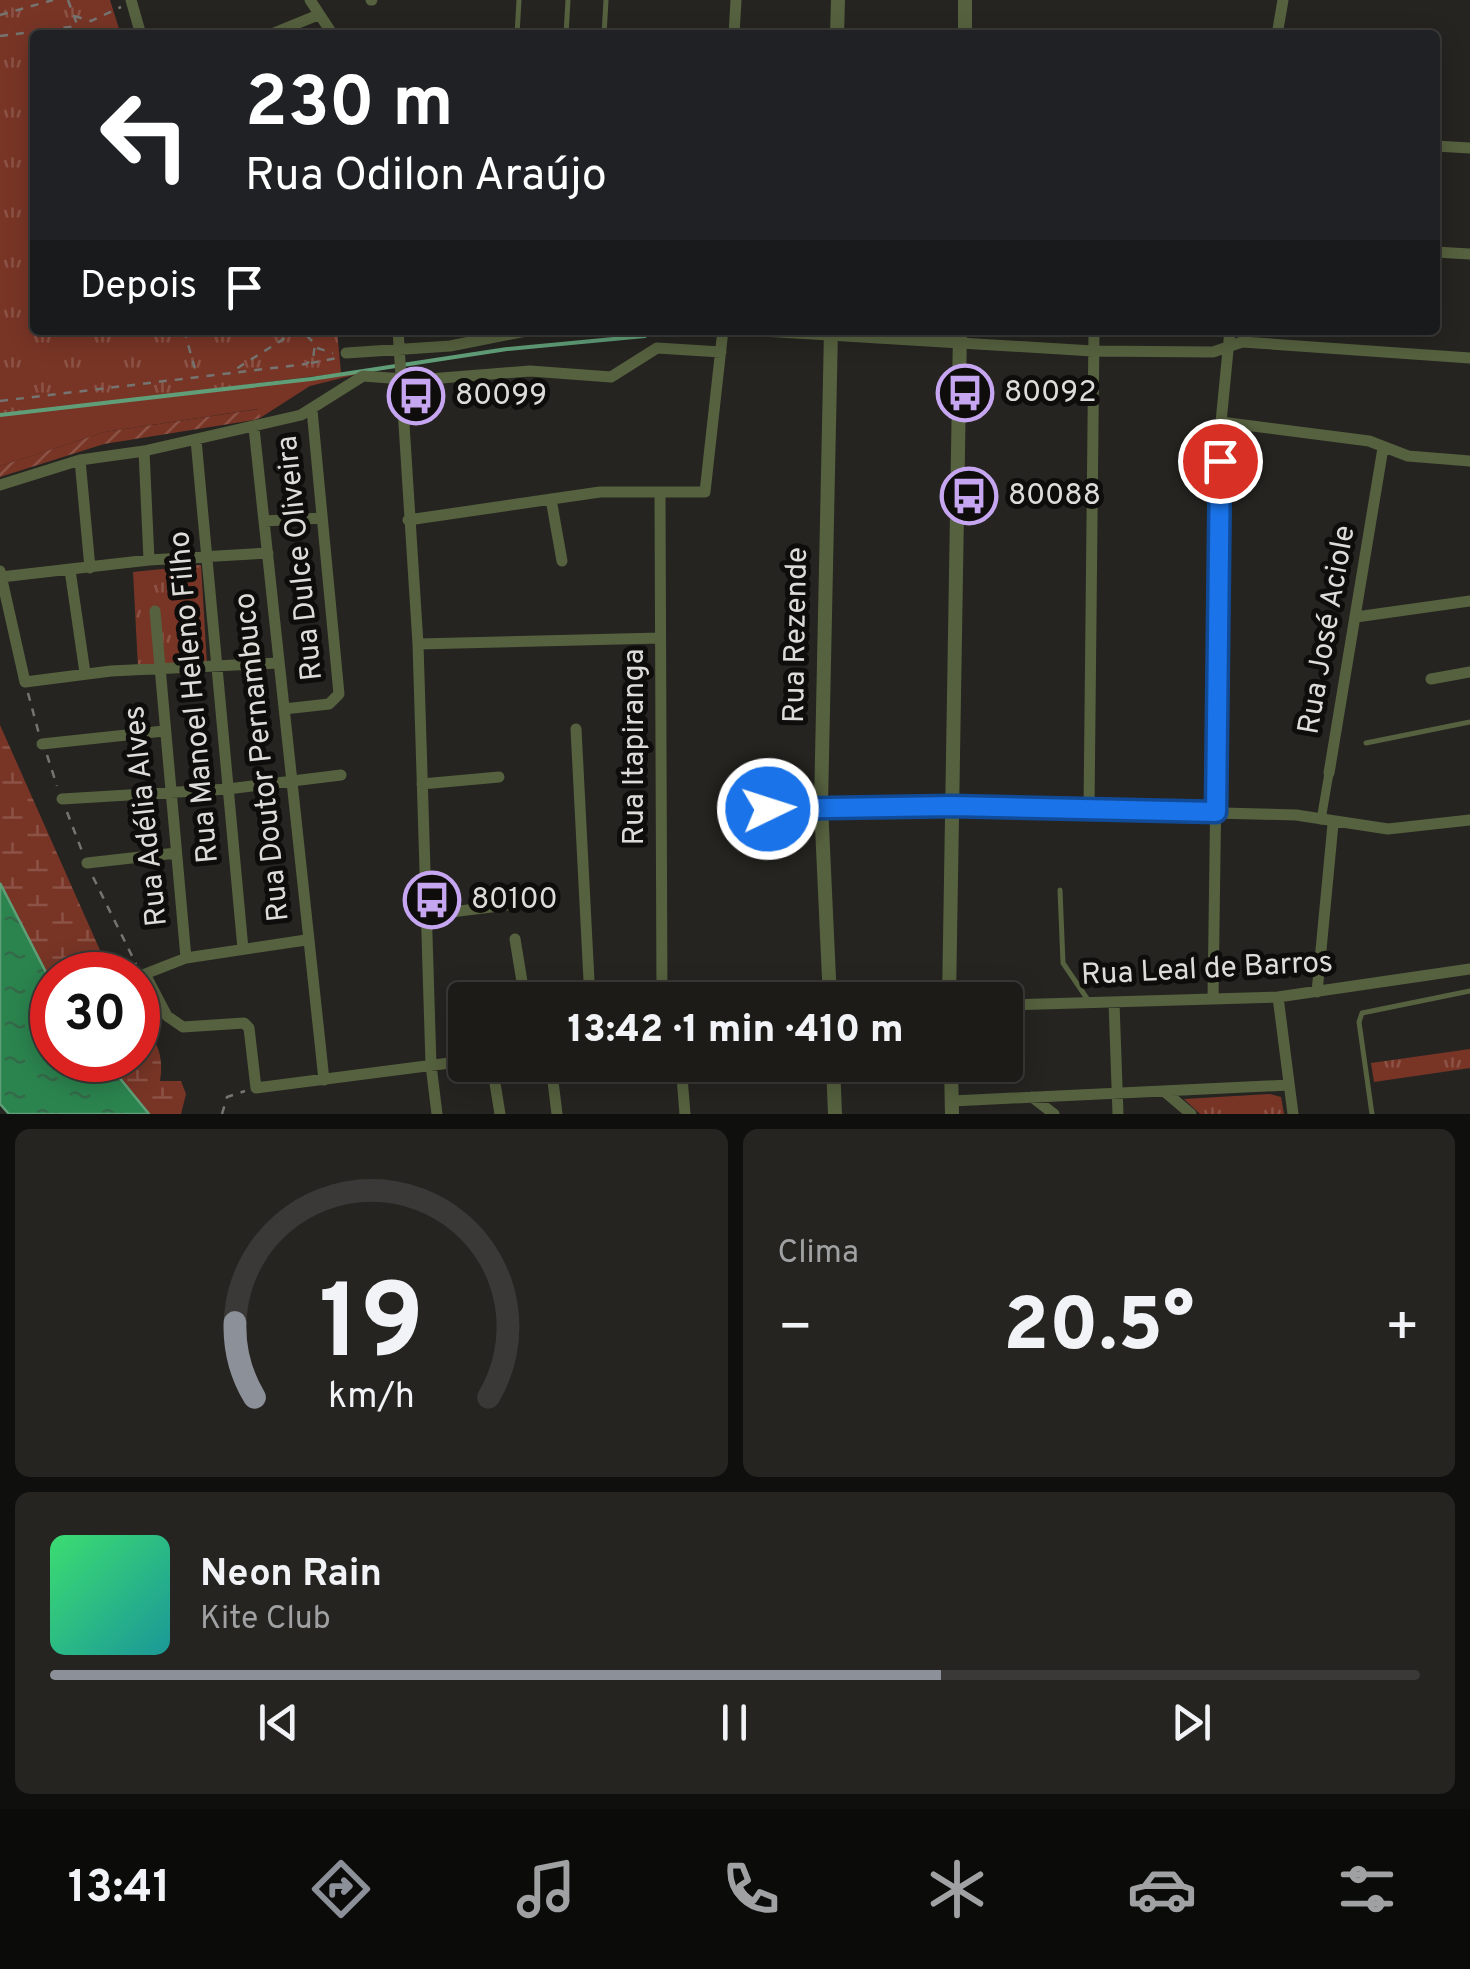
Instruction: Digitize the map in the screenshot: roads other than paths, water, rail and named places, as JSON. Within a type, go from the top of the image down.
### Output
[{"type":"street","points":[[130,0],[139,30]]},
{"type":"street","points":[[310,0],[329,30]]},
{"type":"street","points":[[734,30],[736,0]]},
{"type":"street","points":[[838,0],[838,30]]},
{"type":"street","points":[[964,30],[965,0]]},
{"type":"street","points":[[1278,30],[1283,0]]},
{"type":"street","points":[[281,30],[318,15]]},
{"type":"street","points":[[1440,146],[1470,148]]},
{"type":"street","points":[[1440,252],[1470,254]]},
{"type":"street","points":[[398,335],[418,644],[431,1066],[437,1114]]},
{"type":"street","points":[[346,353],[399,352],[512,335]]},
{"type":"street","points":[[408,520],[600,492],[705,492],[722,335]]},
{"type":"street","name":"Rua Rezende","points":[[829,982],[822,805],[831,335]]},
{"type":"street","points":[[874,335],[960,337],[1093,351],[1213,352],[1242,342],[1470,358]]},
{"type":"street","points":[[1089,809],[1094,335]]},
{"type":"street","points":[[1213,999],[1220,422],[1229,335]]},
{"type":"street","points":[[949,982],[960,337]]},
{"type":"street","points":[[0,485],[80,460],[254,428],[312,410],[363,376],[516,372],[611,376],[657,348],[721,352]]},
{"type":"street","name":"Rua Dulce Oliveira","points":[[284,709],[336,701],[340,694],[312,410]]},
{"type":"street","points":[[1220,422],[1370,441],[1408,456],[1470,461]]},
{"type":"street","name":"Rua Doutor Pernambuco","points":[[254,428],[324,1080]]},
{"type":"street","name":"Rua Manoel Heleno Filho","points":[[196,440],[243,949]]},
{"type":"street","name":"Rua José Aciole","points":[[1316,992],[1329,773],[1384,448]]},
{"type":"street","points":[[144,451],[149,560]]},
{"type":"street","points":[[80,460],[90,568]]},
{"type":"street","name":"Rua Itapiranga","points":[[660,495],[662,982]]},
{"type":"street","points":[[552,498],[562,561]]},
{"type":"street","points":[[264,521],[322,518]]},
{"type":"street","points":[[268,553],[0,574],[25,682],[85,673],[278,663]]},
{"type":"street","points":[[70,570],[85,673]]},
{"type":"street","points":[[1356,617],[1470,601]]},
{"type":"street","name":"Rua Adélia Alves","points":[[155,611],[186,958]]},
{"type":"street","points":[[418,644],[660,638]]},
{"type":"street","points":[[1430,680],[1470,672]]},
{"type":"street","points":[[576,729],[589,982]]},
{"type":"street","points":[[42,744],[164,731]]},
{"type":"street","points":[[62,799],[228,789],[341,775]]},
{"type":"street","points":[[422,784],[499,777]]},
{"type":"street","points":[[768,809],[822,805],[952,806],[1296,814],[1388,830],[1470,820]]},
{"type":"street","points":[[87,863],[176,853]]},
{"type":"street","points":[[426,915],[548,900]]},
{"type":"street","points":[[515,939],[522,982]]},
{"type":"street","points":[[306,940],[186,958],[146,974],[168,1016],[183,1027],[238,1022],[249,1028],[256,1088],[448,1064]]},
{"type":"street","name":"Rua Leal de Barros","points":[[1023,1005],[1278,997],[1470,968]]},
{"type":"street","points":[[1278,997],[1293,1114]]},
{"type":"street","points":[[1114,1002],[1118,1114]]},
{"type":"street","points":[[495,1082],[500,1114]]},
{"type":"street","points":[[553,1082],[557,1114]]},
{"type":"street","points":[[683,1082],[685,1114]]},
{"type":"street","points":[[834,1082],[835,1114]]},
{"type":"street","points":[[951,1082],[952,1107],[1032,1097],[1289,1085]]},
{"type":"street","points":[[1164,1091],[1192,1114]]},
{"type":"street","points":[[1032,1097],[1054,1114]]},
{"type":"street","points":[[684,1098],[696,1114]]},
{"type":"lane","points":[[517,30],[519,0]]},
{"type":"lane","points":[[566,30],[568,0]]},
{"type":"lane","points":[[604,30],[606,0]]},
{"type":"lane","points":[[1366,742],[1470,722]]},
{"type":"lane","points":[[1060,890],[1064,963],[1070,977],[1084,988],[1089,1003]]},
{"type":"lane","points":[[1372,1114],[1359,1022],[1362,1014],[1470,991]]},
{"type":"water","points":[[0,883],[36,952],[30,952],[30,1082],[123,1082],[149,1114],[9,1114],[0,1104]]},
{"type":"waterway","points":[[0,415],[311,379],[507,349],[645,336]]},
{"type":"place","name":"80092","points":[[965,393]]},
{"type":"place","name":"80099","points":[[416,396]]},
{"type":"place","name":"80088","points":[[969,496]]},
{"type":"place","name":"80100","points":[[432,900]]}]
